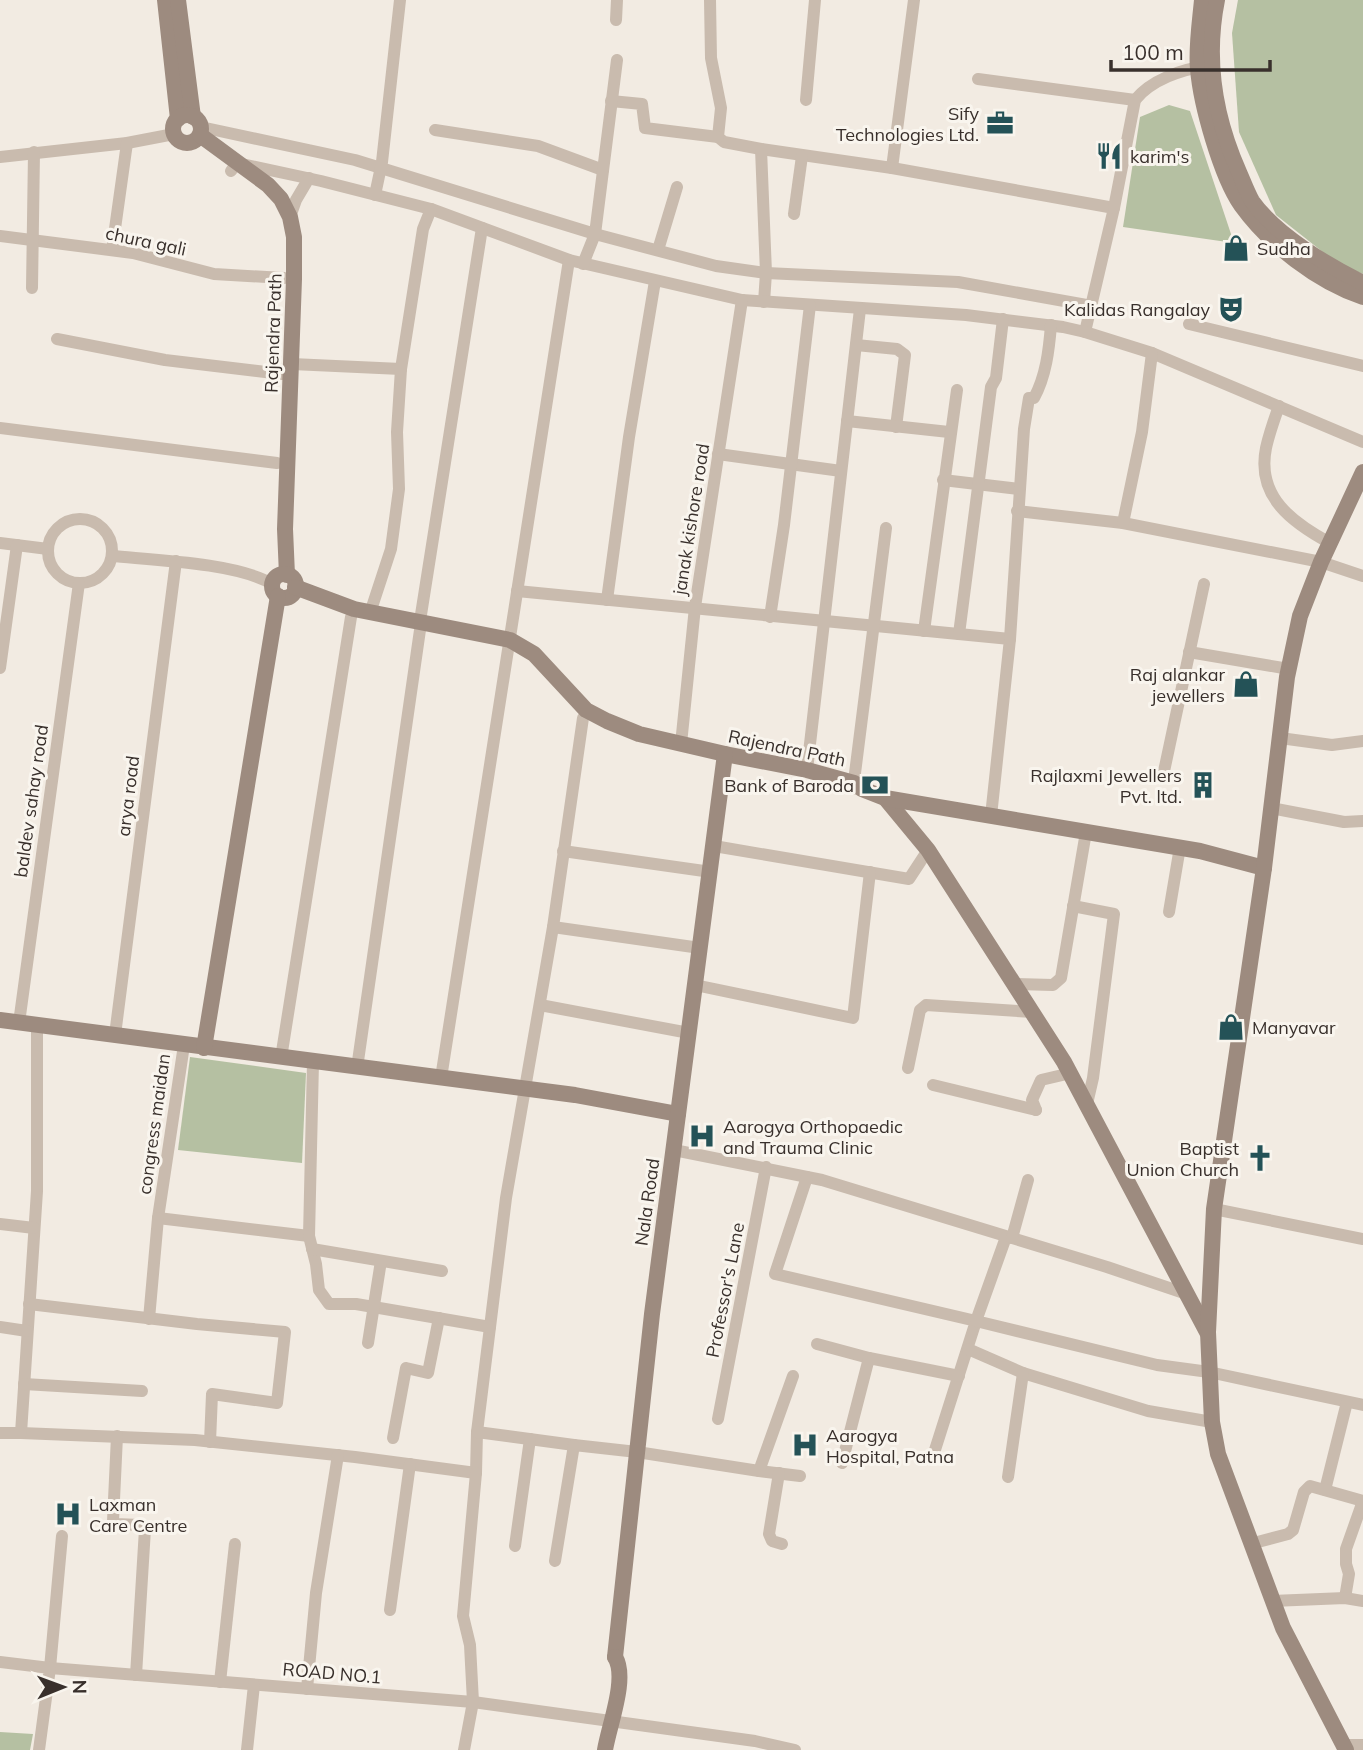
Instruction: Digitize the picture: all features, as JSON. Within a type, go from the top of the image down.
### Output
[{"type":"main road","points":[[165,0],[190,129]]},
{"type":"main road","points":[[177,0],[190,129]]},
{"type":"main road","points":[[1202,0],[1204,66],[1213,138],[1240,203],[1263,233],[1308,268],[1345,291],[1363,297]]},
{"type":"main road","points":[[1217,0],[1204,66],[1223,130],[1252,201],[1282,232],[1325,264],[1363,283]]},
{"type":"main road","name":"Rajendra Path","points":[[190,129],[273,205],[284,238],[287,369],[283,586]]},
{"type":"main road","name":"Rajendra Path","points":[[234,167],[268,185],[281,199],[290,217],[294,237],[295,279],[277,463],[275,529],[283,586]]},
{"type":"main road","points":[[1344,1747],[1283,1628],[1218,1454],[1212,1422],[1208,1332],[1214,1209],[1264,868],[1289,669],[1300,616],[1321,562],[1363,472]]},
{"type":"main road","points":[[204,1048],[283,586]]},
{"type":"main road","name":"Rajendra Path","points":[[283,586],[370,613],[509,644],[534,654],[586,710],[638,738],[681,744],[724,758],[807,770],[856,787]]},
{"type":"main road","name":"Rajendra Path","points":[[283,586],[351,617],[420,625]]},
{"type":"main road","name":"Rajendra Path","points":[[509,644],[529,661],[583,719],[638,738],[856,787]]},
{"type":"main road","name":"Nala Road","points":[[610,1723],[605,1711],[610,1664],[615,1657],[652,1314],[724,758]]},
{"type":"main road","points":[[856,787],[885,798],[1180,848],[1264,868]]},
{"type":"main road","points":[[885,798],[928,850],[1071,1073],[1208,1332]]},
{"type":"main road","points":[[0,1020],[575,1095],[678,1114]]},
{"type":"main road","points":[[605,1750],[610,1723]]},
{"type":"street","points":[[375,195],[381,168],[400,0]]},
{"type":"street","points":[[617,0],[617,20]]},
{"type":"street","points":[[710,0],[711,58],[721,108],[718,137]]},
{"type":"street","points":[[806,100],[815,0]]},
{"type":"street","points":[[892,168],[915,0]]},
{"type":"street","points":[[583,264],[595,234],[617,60]]},
{"type":"street","points":[[1085,332],[1114,208],[1135,100],[1154,83],[1204,66]]},
{"type":"street","points":[[978,79],[1135,100]]},
{"type":"street","points":[[611,101],[642,104],[645,128],[718,137],[724,142],[761,149],[892,168],[1114,208]]},
{"type":"street","points":[[0,157],[127,143],[190,129],[355,160],[595,234],[716,266],[766,273],[958,282],[1092,306]]},
{"type":"street","points":[[435,130],[538,146],[603,170]]},
{"type":"street","points":[[112,250],[127,143]]},
{"type":"street","points":[[761,149],[766,273],[764,302]]},
{"type":"street","points":[[32,288],[34,152]]},
{"type":"street","points":[[794,214],[802,156]]},
{"type":"street","points":[[234,167],[309,178],[431,209],[569,260],[742,300],[966,315],[1085,332],[1152,354],[1363,442]]},
{"type":"street","points":[[290,217],[309,178]]},
{"type":"street","points":[[658,250],[677,187]]},
{"type":"street","points":[[370,613],[391,549],[399,489],[397,432],[401,369],[423,229],[431,209]]},
{"type":"street","points":[[357,1068],[420,625],[482,228]]},
{"type":"street","name":"chura gali","points":[[0,236],[133,253],[214,274],[284,278]]},
{"type":"street","points":[[441,1079],[569,260]]},
{"type":"street","points":[[607,600],[629,438],[655,281]]},
{"type":"street","name":"janak kishore road","points":[[681,744],[695,607],[742,300]]},
{"type":"street","points":[[769,617],[784,524],[810,305]]},
{"type":"street","points":[[807,770],[860,309]]},
{"type":"street","points":[[959,634],[991,387],[996,378],[1003,319]]},
{"type":"street","points":[[1189,324],[1363,366]]},
{"type":"street","points":[[991,816],[1010,639],[1017,511],[1029,398],[1034,398],[1042,380],[1049,353],[1051,326]]},
{"type":"street","points":[[57,339],[166,359],[287,369],[401,369]]},
{"type":"street","points":[[856,345],[897,349],[905,355],[896,427]]},
{"type":"street","points":[[1124,523],[1142,432],[1152,354]]},
{"type":"street","points":[[924,631],[949,432],[957,390]]},
{"type":"street","points":[[1279,406],[1265,450],[1265,475],[1269,489],[1292,520],[1330,543]]},
{"type":"street","points":[[847,421],[949,432]]},
{"type":"street","points":[[0,428],[277,463]]},
{"type":"street","points":[[718,454],[841,471]]},
{"type":"street","points":[[943,480],[1019,489]]},
{"type":"street","points":[[1017,511],[1124,523],[1321,562],[1363,576]]},
{"type":"street","points":[[88,520],[106,531],[111,541],[112,556],[106,571],[98,578],[79,583],[60,576],[53,569],[48,549],[51,538],[66,522],[88,520]]},
{"type":"street","points":[[856,787],[886,528]]},
{"type":"street","points":[[0,543],[48,549]]},
{"type":"street","points":[[0,668],[17,545]]},
{"type":"street","points":[[112,556],[176,561],[248,574],[283,586]]},
{"type":"street","name":"arya road","points":[[115,1035],[176,561]]},
{"type":"street","name":"baldev sahay road","points":[[19,1023],[79,583]]},
{"type":"street","points":[[1163,776],[1204,584]]},
{"type":"street","points":[[517,591],[1010,639]]},
{"type":"street","points":[[281,1058],[351,617]]},
{"type":"street","points":[[1189,652],[1289,669]]},
{"type":"street","points":[[464,1750],[473,1702],[470,1644],[463,1616],[476,1473],[477,1432],[506,1198],[553,927],[583,719]]},
{"type":"street","points":[[1280,738],[1332,744],[1363,741]]},
{"type":"street","points":[[1271,808],[1344,822],[1363,821]]},
{"type":"street","points":[[1015,984],[1053,985],[1059,981],[1086,832]]},
{"type":"street","points":[[714,846],[909,879],[928,850]]},
{"type":"street","points":[[1169,912],[1180,848]]},
{"type":"street","points":[[563,851],[711,872]]},
{"type":"street","points":[[695,985],[853,1017],[870,872]]},
{"type":"street","points":[[1073,906],[1114,914],[1093,1078],[1087,1104]]},
{"type":"street","points":[[553,927],[700,948]]},
{"type":"street","points":[[540,1005],[689,1033]]},
{"type":"street","points":[[908,1068],[920,1010],[926,1005],[1032,1012]]},
{"type":"street","points":[[21,1433],[37,1191],[37,1025]]},
{"type":"street","name":"congress maidan","points":[[184,1045],[158,1218],[310,1243],[381,1261],[442,1271]]},
{"type":"street","points":[[313,1062],[310,1243],[319,1290],[329,1304],[373,1307],[490,1327]]},
{"type":"street","points":[[933,1085],[1036,1110],[1032,1100],[1041,1080],[1071,1073]]},
{"type":"street","points":[[674,1150],[807,1177],[1187,1294]]},
{"type":"street","name":"Professor's Lane","points":[[718,1419],[766,1167]]},
{"type":"street","points":[[807,1177],[775,1274],[1157,1365],[1209,1372],[1363,1405]]},
{"type":"street","points":[[934,1453],[976,1321],[1009,1238],[1028,1180]]},
{"type":"street","points":[[1214,1209],[1363,1239]]},
{"type":"street","points":[[149,1319],[158,1218]]},
{"type":"street","points":[[0,1224],[34,1228]]},
{"type":"street","points":[[368,1343],[381,1261]]},
{"type":"street","points":[[29,1304],[285,1332],[278,1403],[212,1394],[210,1442]]},
{"type":"street","points":[[393,1438],[406,1368],[428,1373],[439,1318]]},
{"type":"street","points":[[0,1327],[27,1331]]},
{"type":"street","points":[[817,1344],[869,1358],[959,1376]]},
{"type":"street","points":[[968,1349],[1023,1373],[1148,1412],[1212,1422]]},
{"type":"street","points":[[842,1463],[869,1358]]},
{"type":"street","points":[[1008,1477],[1023,1373]]},
{"type":"street","points":[[759,1471],[793,1376]]},
{"type":"street","points":[[24,1384],[142,1391]]},
{"type":"street","points":[[1325,1490],[1347,1402]]},
{"type":"street","points":[[477,1432],[800,1476]]},
{"type":"street","points":[[0,1433],[210,1442],[476,1473]]},
{"type":"street","points":[[117,1436],[113,1521],[115,1524],[140,1525],[145,1529],[136,1675]]},
{"type":"street","points":[[515,1545],[530,1439]]},
{"type":"street","points":[[555,1561],[574,1445]]},
{"type":"street","points":[[307,1689],[316,1593],[338,1455]]},
{"type":"street","points":[[390,1610],[411,1464]]},
{"type":"street","points":[[779,1474],[769,1534],[772,1541],[782,1544]]},
{"type":"street","points":[[1250,1544],[1293,1531],[1306,1488],[1314,1487],[1363,1501],[1346,1549],[1349,1574],[1345,1598]]},
{"type":"street","points":[[39,1750],[50,1668],[62,1536]]},
{"type":"street","points":[[220,1682],[235,1544]]},
{"type":"street","points":[[1272,1601],[1345,1598],[1363,1601]]},
{"type":"street","name":"ROAD NO.1","points":[[0,1662],[473,1702],[755,1741],[795,1750]]},
{"type":"street","points":[[247,1750],[254,1685]]},
{"type":"street","points":[[1344,1747],[1363,1745]]},
{"type":"green space","points":[[1238,0],[1363,0],[1363,274],[1338,264],[1276,215],[1239,132],[1232,33]]},
{"type":"green space","points":[[1169,105],[1190,111],[1234,243],[1123,227],[1140,117]]},
{"type":"green space","points":[[190,1057],[306,1073],[302,1163],[178,1150]]},
{"type":"green space","points":[[0,1732],[33,1734],[30,1750],[0,1750]]},
{"type":"place","name":"Sify Technologies Ltd.","points":[[1000,123]]},
{"type":"place","name":"karim's","points":[[1109,156]]},
{"type":"place","name":"Sudha","points":[[1236,248]]},
{"type":"place","name":"Kalidas Rangalay","points":[[1231,309]]},
{"type":"place","name":"Raj alankar jewellers","points":[[1246,684]]},
{"type":"place","name":"Bank of Baroda","points":[[875,785]]},
{"type":"place","name":"Rajlaxmi Jewellers Pvt. ltd.","points":[[1203,785]]},
{"type":"place","name":"Manyavar","points":[[1231,1027]]},
{"type":"place","name":"Aarogya Orthopaedic and Trauma Clinic","points":[[702,1136]]},
{"type":"place","name":"Baptist Union Church","points":[[1260,1158]]},
{"type":"place","name":"Aarogya Hospital, Patna","points":[[805,1445]]},
{"type":"place","name":"Laxman Care Centre","points":[[68,1514]]}]
